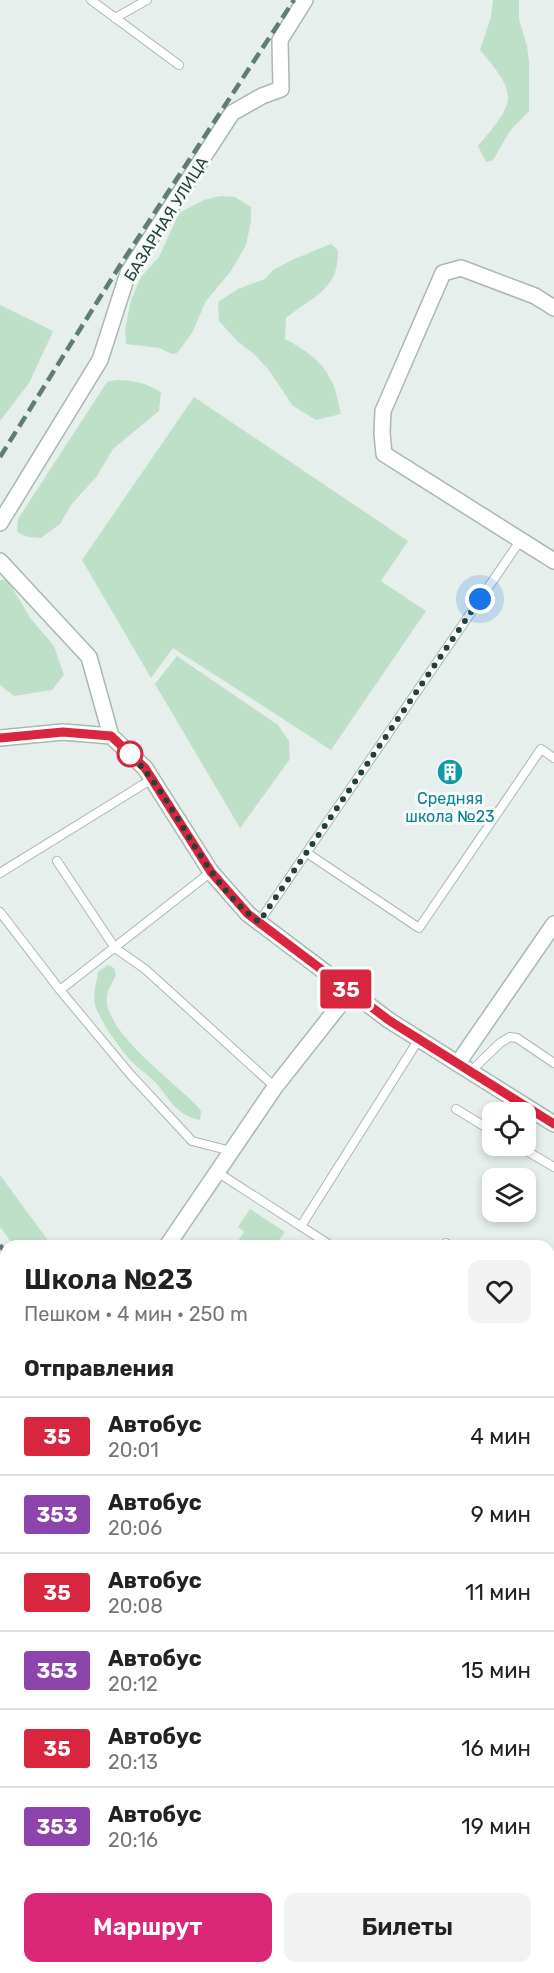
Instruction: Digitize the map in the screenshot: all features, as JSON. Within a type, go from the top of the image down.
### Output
[{"type":"street","name":"БАЗАРНАЯ УЛИЦА","points":[[0,523],[100,360],[128,273],[199,163],[232,113],[281,89],[279,40],[305,0]]},
{"type":"street","points":[[554,308],[535,296],[461,268],[443,273],[383,411],[382,433],[384,454],[554,561]]},
{"type":"street","points":[[0,561],[89,657],[111,736],[145,768],[211,872],[248,914],[350,992],[419,1039],[554,1124]]},
{"type":"street","points":[[0,738],[63,732],[111,736]]},
{"type":"street","points":[[464,1067],[554,924]]},
{"type":"street","points":[[176,1240],[231,1150],[275,1087],[350,992]]},
{"type":"lane","points":[[91,0],[179,65]]},
{"type":"lane","points":[[116,18],[147,0]]},
{"type":"lane","points":[[259,922],[520,540]]},
{"type":"lane","points":[[307,853],[419,928],[541,749],[554,758]]},
{"type":"lane","points":[[0,873],[152,779]]},
{"type":"lane","points":[[57,861],[115,948],[145,969],[275,1087]]},
{"type":"lane","points":[[60,990],[211,872]]},
{"type":"lane","points":[[0,912],[60,990],[130,1074],[192,1141],[231,1150]]},
{"type":"lane","points":[[464,1067],[510,1037],[517,1038],[554,1063]]},
{"type":"lane","points":[[301,1226],[419,1039]]},
{"type":"lane","points":[[456,1109],[482,1125]]},
{"type":"lane","points":[[535,1156],[554,1167]]},
{"type":"lane","points":[[217,1172],[322,1240]]},
{"type":"green space","points":[[493,0],[519,0],[519,19],[529,62],[529,111],[510,131],[493,160],[486,162],[478,146],[500,118],[506,108],[508,98],[507,89],[501,78],[480,50],[491,17]]},
{"type":"green space","points":[[220,196],[235,197],[251,207],[251,221],[246,245],[231,271],[206,301],[192,333],[177,353],[172,354],[159,348],[126,344],[125,329],[131,300],[141,277],[159,257],[179,213],[204,200]]},
{"type":"green space","points":[[331,244],[338,250],[337,264],[329,283],[323,291],[286,318],[285,339],[306,351],[324,368],[335,390],[341,414],[316,420],[293,406],[268,369],[219,321],[218,302],[238,289],[265,279],[273,270],[294,259]]},
{"type":"green space","points":[[0,305],[53,331],[29,383],[0,421]]},
{"type":"green space","points":[[116,380],[140,383],[161,392],[159,411],[113,449],[97,476],[71,505],[60,524],[41,538],[28,537],[17,532],[18,519],[107,382]]},
{"type":"green space","points":[[194,397],[408,541],[381,581],[426,611],[331,750],[173,648],[151,678],[82,560]]},
{"type":"green space","points":[[7,579],[31,619],[54,646],[64,675],[52,690],[14,696],[0,685],[0,580]]},
{"type":"green space","points":[[177,656],[278,725],[289,741],[290,759],[240,828],[155,684]]},
{"type":"green space","points":[[108,965],[114,968],[116,975],[107,996],[109,1010],[116,1025],[142,1056],[198,1107],[201,1111],[200,1120],[179,1110],[155,1082],[130,1060],[105,1026],[97,1011],[94,997],[98,972]]},
{"type":"green space","points":[[0,1175],[48,1240],[10,1240],[0,1227]]},
{"type":"green space","points":[[250,1209],[285,1232],[279,1240],[238,1240],[244,1232],[238,1227]]},
{"type":"railway","points":[[0,457],[119,267],[294,0]]},
{"type":"bus line","name":"35","points":[[0,738],[63,732],[111,736],[145,768],[211,872],[248,914],[390,1021],[554,1124]]},
{"type":"place","name":"Средняя школа №23","points":[[450,772]]},
{"type":"route","points":[[130,754],[128,752],[145,768],[211,872],[248,914],[259,922],[480,599]]}]
